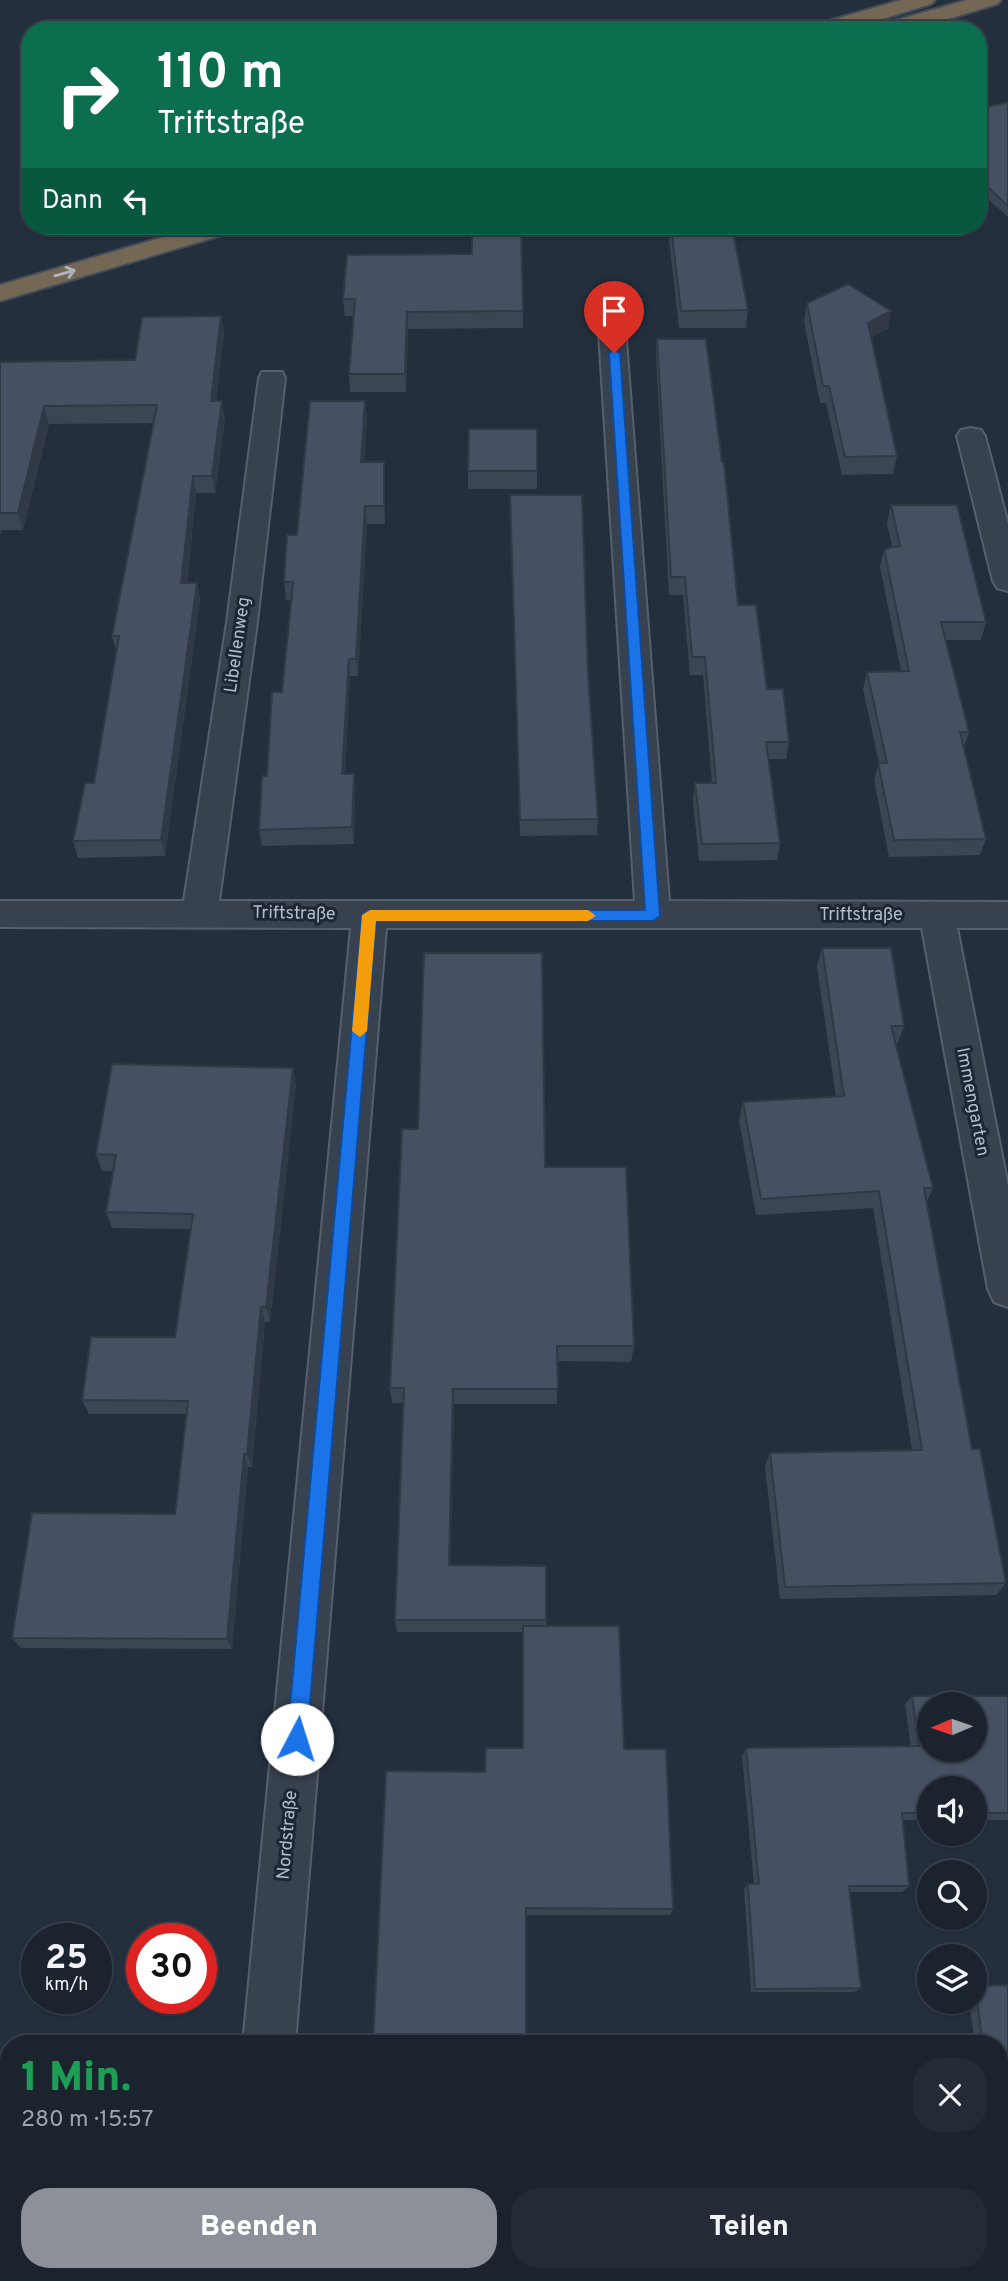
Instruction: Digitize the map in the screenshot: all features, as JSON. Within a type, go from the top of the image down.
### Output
[{"type":"highway","points":[[853,21],[925,0]]},
{"type":"highway","points":[[920,21],[990,0]]},
{"type":"highway","points":[[0,270],[120,235]]},
{"type":"highway","points":[[0,293],[197,235]]},
{"type":"street","points":[[610,301],[653,916]]},
{"type":"street","name":"Libellenweg","points":[[200,912],[242,622],[272,378]]},
{"type":"street","points":[[971,436],[1008,581]]},
{"type":"street","name":"Triftstraße","points":[[0,914],[200,912],[370,915],[1008,915]]},
{"type":"street","name":"Immengarten","points":[[937,914],[1008,1289]]},
{"type":"street","name":"Nordstraße","points":[[270,2035],[370,915]]},
{"type":"building","points":[[1008,102],[1008,206],[987,186],[987,107]]},
{"type":"building","points":[[472,235],[521,235],[523,311],[407,312],[405,374],[349,374],[355,299],[343,299],[347,255],[472,254]]},
{"type":"building","points":[[672,235],[734,235],[748,310],[681,311]]},
{"type":"building","points":[[848,284],[891,311],[868,323],[897,456],[845,457],[829,386],[823,386],[807,303]]},
{"type":"building","points":[[221,316],[211,401],[222,401],[212,476],[193,476],[181,583],[197,583],[161,840],[73,841],[85,783],[94,783],[119,636],[112,636],[157,405],[44,406],[18,513],[0,513],[0,362],[135,360],[142,317]]},
{"type":"building","points":[[657,339],[706,339],[724,462],[738,605],[756,605],[767,689],[783,689],[789,742],[766,742],[780,843],[702,844],[695,783],[716,783],[705,657],[692,657],[685,577],[671,577]]},
{"type":"building","points":[[310,401],[365,401],[361,462],[384,462],[384,506],[365,506],[356,659],[349,659],[342,774],[354,774],[352,827],[259,830],[262,776],[267,776],[272,692],[282,692],[293,582],[284,582],[287,535],[297,535]]},
{"type":"building","points":[[469,429],[537,429],[537,471],[468,471]]},
{"type":"building","points":[[510,495],[582,495],[588,673],[598,819],[520,820]]},
{"type":"building","points":[[891,505],[957,505],[986,622],[941,622],[969,732],[960,732],[986,839],[894,840],[878,763],[887,763],[867,672],[909,671],[884,549],[900,546]]},
{"type":"building","points":[[822,948],[891,948],[904,1026],[891,1026],[933,1188],[924,1188],[972,1449],[980,1449],[1006,1583],[785,1587],[770,1453],[922,1450],[879,1191],[761,1199],[743,1102],[844,1096]]},
{"type":"building","points":[[424,953],[542,953],[545,1167],[626,1167],[634,1346],[557,1346],[558,1389],[453,1389],[449,1565],[546,1566],[546,1620],[395,1620],[404,1388],[390,1388],[402,1129],[418,1129]]},
{"type":"building","points":[[112,1064],[293,1068],[266,1307],[261,1307],[247,1454],[244,1454],[227,1639],[12,1638],[32,1513],[175,1514],[188,1401],[82,1400],[91,1337],[175,1337],[193,1214],[106,1212],[116,1155],[96,1154]]},
{"type":"building","points":[[523,1626],[619,1626],[624,1749],[666,1749],[673,1909],[526,1908],[526,2035],[373,2035],[386,1771],[485,1772],[486,1748],[523,1748]]},
{"type":"building","points":[[912,1696],[917,1696],[917,1732]]},
{"type":"building","points":[[987,1696],[1008,1696],[1008,1813],[987,1813],[987,1776],[917,1776],[917,1813],[902,1813],[909,1886],[849,1886],[861,1988],[755,1989],[748,1884],[759,1884],[746,1748],[917,1746],[917,1762],[987,1762]]},
{"type":"building","points":[[1008,1985],[1008,2035],[982,2035],[979,2014],[987,2014],[987,1986]]},
{"type":"slow traffic","points":[[360,1031],[370,915],[588,916]]},
{"type":"route","points":[[297,1739],[370,915],[653,916],[614,353]]}]
